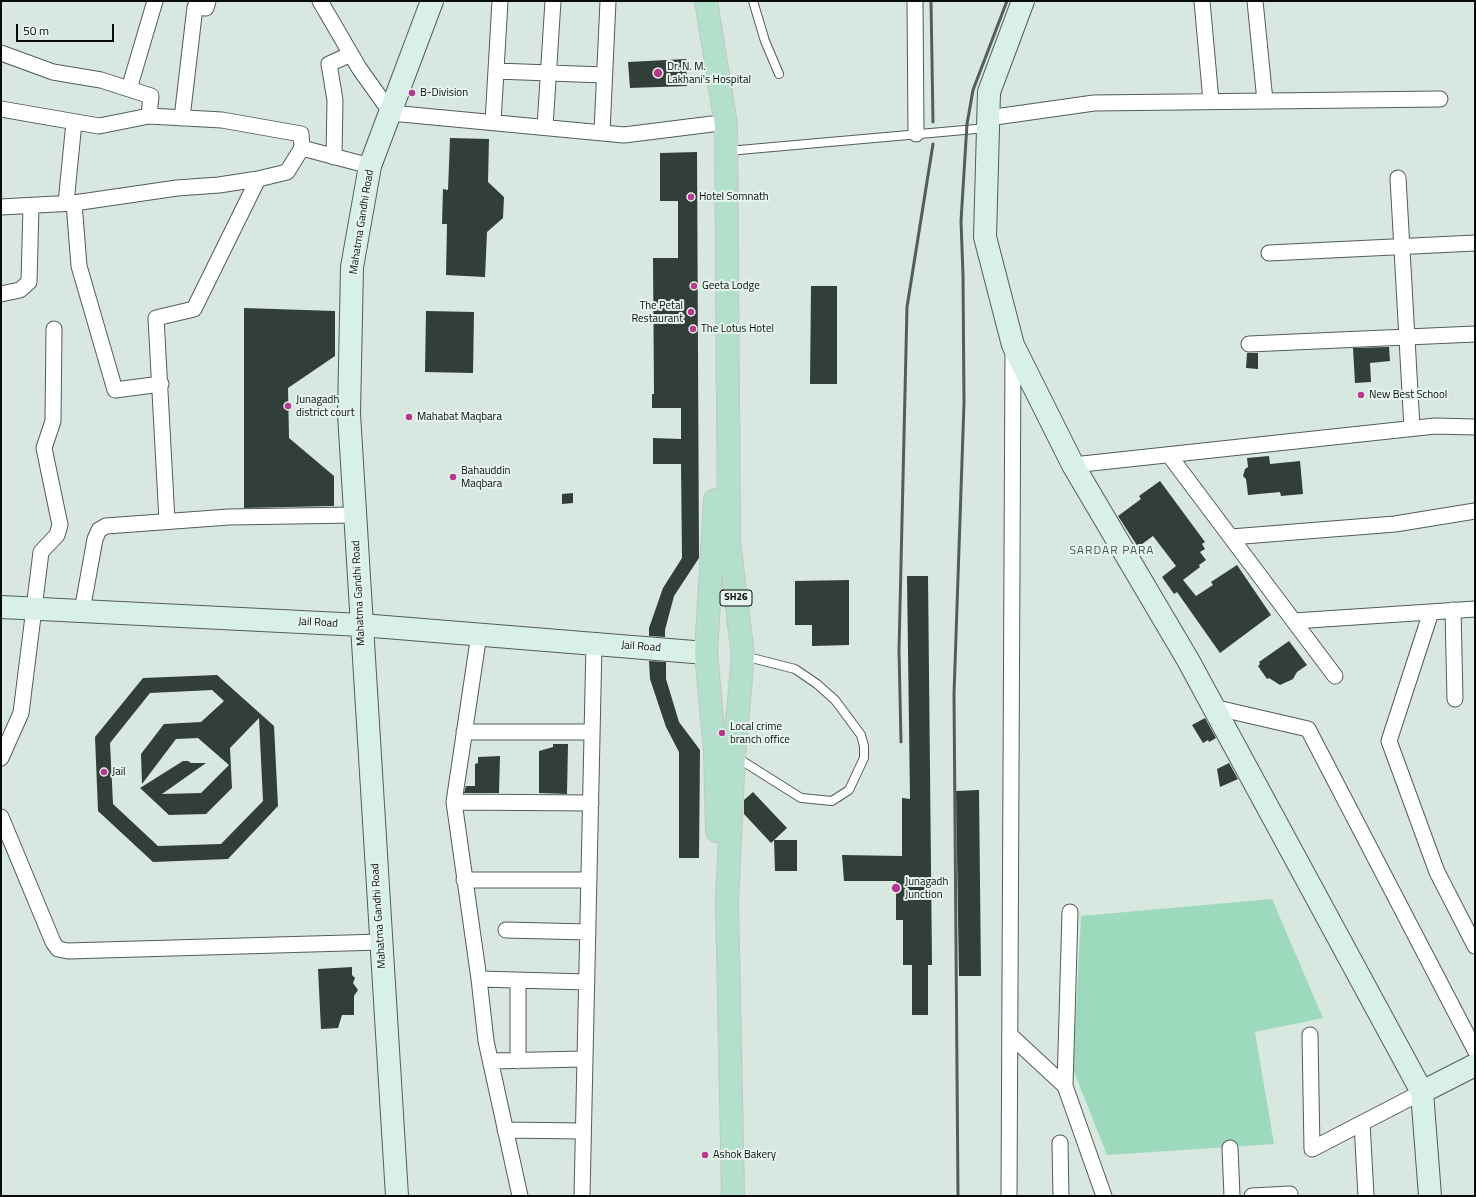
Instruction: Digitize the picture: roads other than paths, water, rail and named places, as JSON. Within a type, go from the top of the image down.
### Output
[{"type":"main road","name":"SH26","points":[[692,1],[712,124],[721,152],[730,541],[743,656],[734,755],[727,900],[733,1196]]},
{"type":"main road","name":"SH26","points":[[706,1],[726,124],[721,152],[716,489],[706,653],[716,759],[721,1011],[721,1196]]},
{"type":"main road","points":[[710,598],[736,599]]},
{"type":"main road","points":[[708,685],[740,684]]},
{"type":"street","points":[[129,89],[155,1]]},
{"type":"street","points":[[182,118],[194,7],[206,8],[208,1]]},
{"type":"street","points":[[320,1],[351,54],[391,113],[624,134],[712,124]]},
{"type":"street","name":"Mahatma Gandhi Road","points":[[397,1196],[349,414],[352,267],[370,166],[432,1]]},
{"type":"street","points":[[493,122],[500,1]]},
{"type":"street","points":[[544,127],[553,1]]},
{"type":"street","points":[[602,132],[608,1]]},
{"type":"street","points":[[915,1],[916,134]]},
{"type":"street","points":[[1023,1],[989,92],[988,123],[985,238],[1013,345],[1073,465],[1188,660],[1422,1092],[1430,1196]]},
{"type":"street","points":[[1202,1],[1211,101]]},
{"type":"street","points":[[1255,1],[1265,101]]},
{"type":"street","points":[[1,53],[53,72],[101,80],[151,96],[149,116]]},
{"type":"street","points":[[334,157],[335,100],[329,64],[351,54]]},
{"type":"street","points":[[496,71],[604,75]]},
{"type":"street","points":[[988,123],[1094,103],[1440,99]]},
{"type":"street","points":[[1,109],[99,126],[149,116],[222,120],[301,134],[302,148],[287,172],[258,179],[219,185],[177,188],[70,203],[1,207]]},
{"type":"street","points":[[74,122],[70,203],[79,266],[114,390],[161,384]]},
{"type":"street","points":[[302,148],[370,166]]},
{"type":"street","points":[[1398,178],[1412,428]]},
{"type":"street","points":[[167,521],[161,384],[156,318],[194,309],[258,179]]},
{"type":"street","points":[[1,294],[20,290],[29,282],[32,206]]},
{"type":"street","points":[[1269,253],[1475,243]]},
{"type":"street","points":[[1,758],[21,713],[41,552],[57,535],[60,525],[44,448],[53,421],[54,329]]},
{"type":"street","points":[[1249,344],[1475,334]]},
{"type":"street","points":[[1009,1196],[1013,345]]},
{"type":"street","points":[[1073,465],[1412,428],[1435,426],[1475,427]]},
{"type":"street","points":[[1169,455],[1335,676]]},
{"type":"street","points":[[1231,537],[1395,524],[1475,511]]},
{"type":"street","points":[[82,611],[95,539],[99,530],[106,526],[229,516],[355,515]]},
{"type":"street","name":"Jail Road","points":[[1,607],[35,610],[361,625],[706,653]]},
{"type":"street","points":[[1294,621],[1475,609]]},
{"type":"street","points":[[1452,610],[1455,698]]},
{"type":"street","points":[[1431,612],[1389,742],[1437,872],[1475,946]]},
{"type":"street","points":[[479,634],[454,802],[486,1040],[520,1196]]},
{"type":"street","points":[[582,1196],[594,644]]},
{"type":"street","points":[[1213,707],[1308,729],[1475,1050]]},
{"type":"street","points":[[464,732],[592,732]]},
{"type":"street","points":[[454,802],[590,804]]},
{"type":"street","points":[[1,817],[58,949],[68,951],[381,942]]},
{"type":"street","points":[[464,880],[589,880]]},
{"type":"street","points":[[1070,912],[1065,1086],[1104,1196]]},
{"type":"street","points":[[506,930],[588,932]]},
{"type":"street","points":[[479,979],[586,982]]},
{"type":"street","points":[[518,980],[518,1061]]},
{"type":"street","points":[[1010,1035],[1065,1086]]},
{"type":"street","points":[[1310,1035],[1312,1149],[1475,1065]]},
{"type":"street","points":[[491,1061],[585,1060]]},
{"type":"street","points":[[1362,1123],[1366,1196]]},
{"type":"street","points":[[505,1130],[583,1131]]},
{"type":"street","points":[[1060,1143],[1060,1196]]},
{"type":"street","points":[[1230,1148],[1232,1196]]},
{"type":"street","points":[[1252,1196],[1290,1194]]},
{"type":"lane","points":[[753,1],[765,41],[778,74]]},
{"type":"lane","points":[[721,152],[916,134],[988,123]]},
{"type":"lane","points":[[734,755],[801,798],[832,801],[850,790],[864,758],[864,746],[861,736],[835,700],[817,684],[795,669],[743,656]]},
{"type":"railway","points":[[931,1],[933,122]]},
{"type":"railway","points":[[958,1196],[954,694],[964,403],[961,221],[967,124],[973,90],[1007,1]]},
{"type":"railway","points":[[901,742],[899,650],[907,307],[933,144]]},
{"type":"place","name":"Dr. N. M. Lakhani's Hospital","points":[[658,73]]},
{"type":"place","name":"B-Division","points":[[412,93]]},
{"type":"place","name":"Hotel Somnath","points":[[691,197]]},
{"type":"place","name":"Geeta Lodge","points":[[694,286]]},
{"type":"place","name":"The Petal Restaurant","points":[[691,312]]},
{"type":"place","name":"The Lotus Hotel","points":[[693,329]]},
{"type":"place","name":"New Best School","points":[[1361,395]]},
{"type":"place","name":"Junagadh district court","points":[[288,406]]},
{"type":"place","name":"Mahabat Maqbara","points":[[409,417]]},
{"type":"place","name":"Bahauddin Maqbara","points":[[453,477]]},
{"type":"place","name":"Local crime branch office","points":[[722,733]]},
{"type":"place","name":"Jail","points":[[104,772]]},
{"type":"place","name":"Junagadh Junction","points":[[896,888]]},
{"type":"place","name":"Ashok Bakery","points":[[705,1155]]},
{"type":"district","name":"SARDAR PARA","points":[[1112,551]]}]
